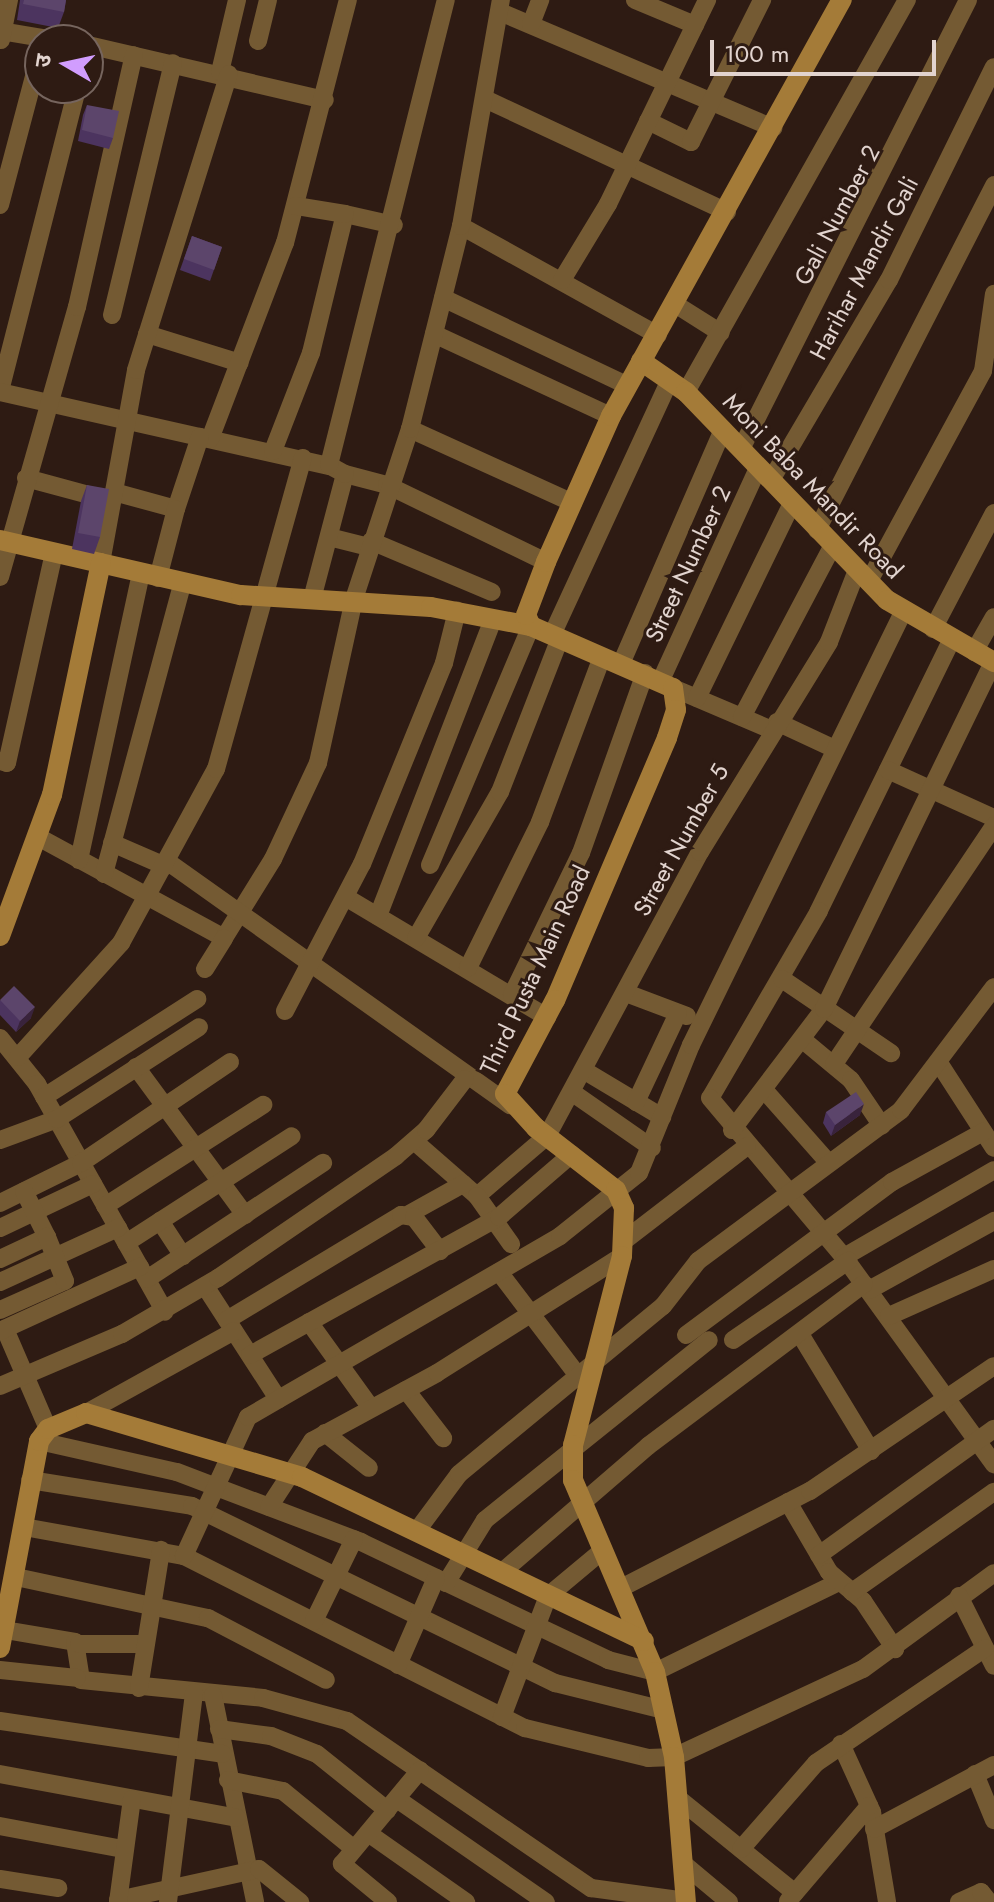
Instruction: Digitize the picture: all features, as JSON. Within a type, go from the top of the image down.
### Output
[{"type":"street","points":[[9,0],[1,35],[24,39]]},
{"type":"street","points":[[0,936],[40,838],[101,563],[127,421],[147,334],[225,73],[237,0]]},
{"type":"street","points":[[258,41],[268,0]]},
{"type":"street","points":[[79,860],[150,576],[205,438],[240,363],[296,206],[348,0]]},
{"type":"street","points":[[312,599],[329,537],[337,470],[446,0]]},
{"type":"street","points":[[531,24],[540,0]]},
{"type":"street","points":[[562,280],[628,163],[707,0]]},
{"type":"street","points":[[648,121],[691,142],[762,0]]},
{"type":"street","points":[[430,865],[531,626],[526,615],[546,562],[611,416],[842,0]]},
{"type":"street","points":[[416,938],[500,792],[556,636],[678,386],[721,333],[907,0]]},
{"type":"street","name":"Gali Number 2","points":[[741,449],[968,0]]},
{"type":"street","points":[[643,2],[695,25]]},
{"type":"street","points":[[205,969],[244,912],[318,763],[354,599],[387,485],[410,429],[461,226],[501,6],[531,24],[668,79],[773,128]]},
{"type":"street","points":[[104,48],[225,73],[325,100]]},
{"type":"street","points":[[0,577],[5,541],[26,478],[44,405],[77,307],[134,55]]},
{"type":"street","points":[[112,315],[173,63]]},
{"type":"street","name":"Harihar Mandir Gali","points":[[765,474],[889,280],[992,78]]},
{"type":"street","points":[[485,99],[628,163],[727,212]]},
{"type":"street","points":[[0,205],[29,104]]},
{"type":"street","points":[[73,104],[0,391],[44,405],[303,458],[387,485],[546,562]]},
{"type":"street","points":[[817,530],[994,185]]},
{"type":"street","points":[[296,206],[394,225]]},
{"type":"street","points":[[273,451],[311,353],[345,214]]},
{"type":"street","points":[[461,226],[658,335]]},
{"type":"street","name":"Street Number 5","points":[[86,1413],[231,1325],[324,1256],[409,1214],[470,1190],[547,1136],[775,726],[837,627],[863,576],[983,371],[994,294]]},
{"type":"street","points":[[443,298],[628,386]]},
{"type":"street","points":[[675,304],[721,333]]},
{"type":"street","points":[[147,334],[240,363]]},
{"type":"street","points":[[434,334],[611,416]]},
{"type":"street","name":"Moni Baba Mandir Road","points":[[641,361],[678,386],[723,429],[832,547],[903,612],[994,662]]},
{"type":"street","points":[[410,429],[573,503]]},
{"type":"street","points":[[468,968],[540,822],[612,660],[723,429]]},
{"type":"street","points":[[18,1057],[121,943],[149,899],[216,769],[303,458]]},
{"type":"street","name":"Street Number 2","points":[[512,995],[581,853],[659,680],[765,474]]},
{"type":"street","points":[[26,478],[176,509]]},
{"type":"street","points":[[697,698],[792,503]]},
{"type":"street","points":[[933,629],[994,513]]},
{"type":"street","points":[[329,537],[370,544],[492,592]]},
{"type":"street","points":[[5,541],[182,584],[264,597],[354,599],[457,611],[531,626],[742,717],[835,749]]},
{"type":"street","points":[[742,717],[832,547]]},
{"type":"street","points":[[0,761],[7,763],[54,553]]},
{"type":"street","points":[[104,874],[182,584]]},
{"type":"street","points":[[285,1011],[347,898],[444,663],[457,611]]},
{"type":"street","points":[[184,1556],[248,1417],[499,1272],[639,1173],[703,1022],[903,612]]},
{"type":"street","points":[[974,652],[994,617]]},
{"type":"street","points":[[378,916],[493,619]]},
{"type":"street","points":[[951,641],[782,979],[713,1086],[710,1105],[846,1259],[949,1399],[986,1434],[994,1464]]},
{"type":"street","points":[[732,1130],[766,1092],[824,1009],[994,662]]},
{"type":"street","name":"Third Pusta Main Road","points":[[616,1190],[510,1105],[509,1079],[547,1017],[667,738],[676,710],[659,680]]},
{"type":"street","points":[[888,770],[994,818]]},
{"type":"street","points":[[834,1064],[861,1032],[994,826]]},
{"type":"street","points":[[40,838],[224,938]]},
{"type":"street","points":[[112,843],[166,864],[244,912],[465,1079],[510,1105]]},
{"type":"street","points":[[347,898],[547,1017]]},
{"type":"street","points":[[782,979],[891,1053]]},
{"type":"street","points":[[416,1532],[459,1474],[576,1373],[663,1306],[698,1261],[786,1192],[882,1126],[939,1063],[994,987]]},
{"type":"street","points":[[626,993],[703,1022]]},
{"type":"street","points":[[44,1097],[197,999]]},
{"type":"street","points":[[636,1102],[678,1013]]},
{"type":"street","points":[[0,1140],[57,1119],[199,1027]]},
{"type":"street","points":[[0,1038],[18,1057],[44,1097],[165,1312]]},
{"type":"street","points":[[803,1040],[834,1064],[882,1126]]},
{"type":"street","points":[[0,1203],[81,1163],[230,1062]]},
{"type":"street","points":[[939,1063],[994,1148]]},
{"type":"street","points":[[136,1067],[245,1215]]},
{"type":"street","points":[[585,1071],[662,1117]]},
{"type":"street","points":[[0,1386],[165,1312],[205,1286],[414,1141],[465,1079]]},
{"type":"street","points":[[766,1092],[828,1162]]},
{"type":"street","points":[[573,1093],[652,1148]]},
{"type":"street","points":[[105,1206],[263,1105]]},
{"type":"street","points":[[686,1335],[822,1231],[983,1132]]},
{"type":"street","points":[[0,1282],[55,1256],[160,1221],[292,1136]]},
{"type":"street","points":[[414,1141],[470,1190],[511,1244]]},
{"type":"street","points":[[253,1530],[288,1472],[325,1433],[406,1390],[531,1316],[624,1248],[747,1146]]},
{"type":"street","points":[[250,1355],[493,1220],[572,1154]]},
{"type":"street","points":[[144,1644],[79,1644],[2,1638],[30,1480],[43,1435],[24,1377],[2,1330],[183,1256],[323,1163]]},
{"type":"street","points":[[733,1340],[846,1259],[994,1170]]},
{"type":"street","points":[[0,1228],[93,1184]]},
{"type":"street","points":[[0,1670],[322,1711],[420,1770],[591,1888],[686,1902],[686,1866],[674,1757],[655,1672],[621,1588],[580,1502],[573,1445],[624,1248],[616,1190]]},
{"type":"street","points":[[0,1310],[65,1281],[24,1191]]},
{"type":"street","points":[[409,1214],[440,1251]]},
{"type":"street","points":[[160,1221],[183,1256]]},
{"type":"street","points":[[501,1573],[580,1502],[800,1334],[866,1287],[994,1221]]},
{"type":"street","points":[[0,1259],[47,1237]]},
{"type":"street","points":[[889,1316],[994,1269]]},
{"type":"street","points":[[499,1272],[576,1373]]},
{"type":"street","points":[[205,1286],[278,1399]]},
{"type":"street","points":[[309,1322],[371,1408]]},
{"type":"street","points":[[800,1334],[871,1451]]},
{"type":"street","points":[[398,1665],[441,1581],[485,1520],[573,1445],[709,1340]]},
{"type":"street","points":[[621,1588],[788,1502],[871,1451],[994,1366]]},
{"type":"street","points":[[406,1390],[443,1438]]},
{"type":"street","points":[[43,1435],[86,1413],[233,1452],[288,1472],[644,1641]]},
{"type":"street","points":[[325,1433],[369,1468]]},
{"type":"street","points":[[819,1555],[986,1434]]},
{"type":"street","points":[[43,1435],[218,1487],[354,1539],[536,1628],[655,1672],[846,1587],[994,1492]]},
{"type":"street","points":[[30,1480],[163,1498],[206,1512],[253,1530],[419,1619],[520,1668],[590,1696],[664,1710]]},
{"type":"street","points":[[788,1502],[819,1555],[895,1649]]},
{"type":"street","points":[[24,1527],[184,1556],[502,1717],[554,1738],[674,1757],[812,1696],[895,1649],[959,1596],[993,1575]]},
{"type":"street","points":[[314,1621],[354,1539]]},
{"type":"street","points":[[139,1688],[149,1600],[161,1550]]},
{"type":"street","points":[[502,1717],[548,1596],[602,1551]]},
{"type":"street","points":[[10,1586],[149,1600],[208,1618],[326,1680]]},
{"type":"street","points":[[959,1596],[994,1666]]},
{"type":"street","points":[[77,1678],[79,1644]]},
{"type":"street","points":[[741,1849],[841,1744],[985,1648]]},
{"type":"street","points":[[203,1694],[219,1729],[246,1871],[255,1902]]},
{"type":"street","points":[[166,1897],[189,1751],[203,1694]]},
{"type":"street","points":[[0,1721],[223,1754]]},
{"type":"street","points":[[219,1729],[271,1736],[317,1754],[546,1902]]},
{"type":"street","points":[[841,1744],[869,1806],[887,1902]]},
{"type":"street","points":[[874,1829],[994,1765]]},
{"type":"street","points":[[388,1902],[345,1871],[353,1848],[420,1770]]},
{"type":"street","points":[[0,1774],[237,1818]]},
{"type":"street","points":[[975,1774],[994,1820]]},
{"type":"street","points":[[228,1780],[283,1791],[353,1848]]},
{"type":"street","points":[[132,1799],[118,1901],[166,1897],[246,1871],[270,1874],[300,1902]]},
{"type":"street","points":[[679,1799],[741,1849],[791,1897],[869,1806]]},
{"type":"street","points":[[0,1826],[123,1849]]},
{"type":"street","points":[[368,1833],[466,1902]]},
{"type":"street","points":[[686,1866],[729,1902]]},
{"type":"street","points":[[0,1879],[58,1888]]},
{"type":"street","points":[[959,1902],[981,1892],[989,1902]]},
{"type":"building","points":[[24,0],[66,0],[64,12],[23,4]]},
{"type":"building","points":[[87,105],[119,111],[113,138],[82,130]]},
{"type":"building","points":[[192,236],[222,247],[214,270],[184,259]]},
{"type":"building","points":[[87,485],[109,489],[100,537],[78,533]]},
{"type":"building","points":[[14,986],[35,1007],[20,1021],[0,1000]]},
{"type":"building","points":[[856,1092],[864,1104],[835,1125],[826,1112]]}]
